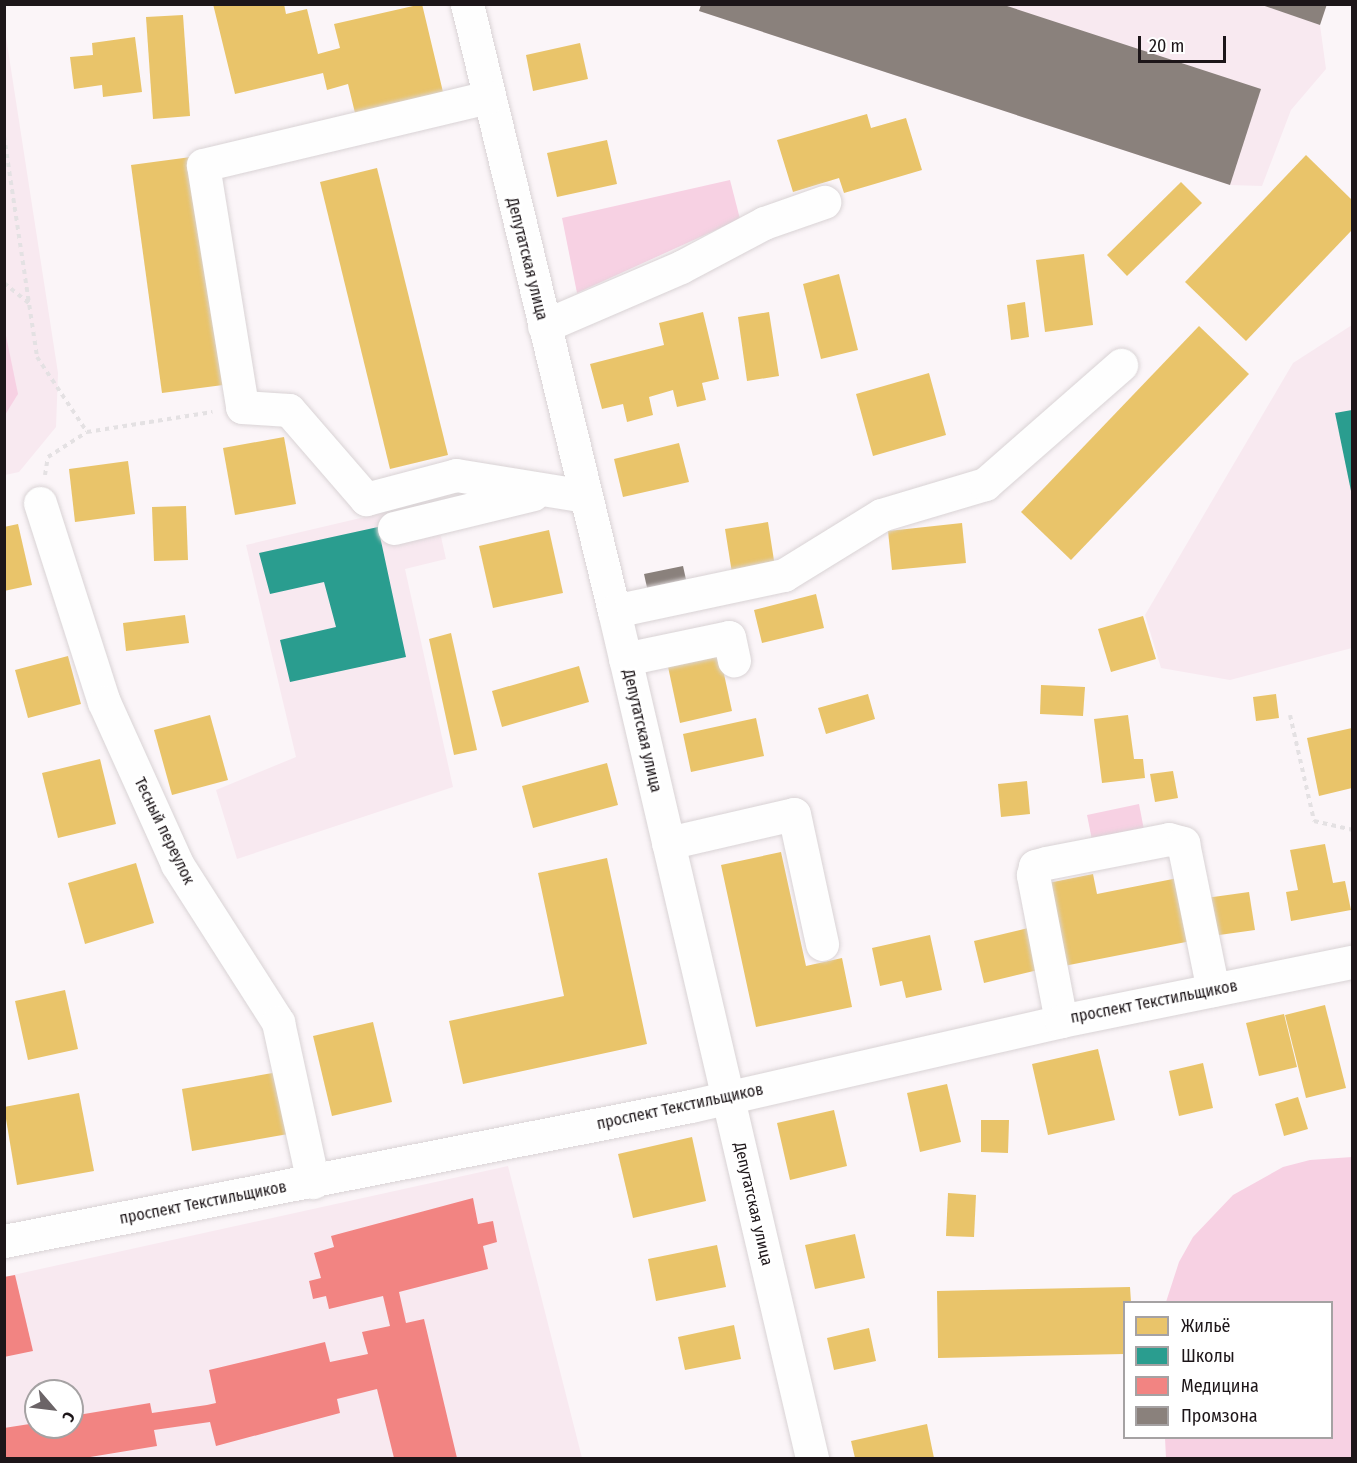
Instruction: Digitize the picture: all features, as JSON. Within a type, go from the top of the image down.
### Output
[{"type":"street","name":"Депутатская улица","points":[[467,4],[614,612],[812,1458]]},
{"type":"street","points":[[488,97],[203,165],[242,407],[289,410],[366,499],[456,475],[585,496]]},
{"type":"street","points":[[544,326],[681,267],[764,223],[825,202]]},
{"type":"street","points":[[614,612],[784,575],[881,515],[985,484],[1121,365]]},
{"type":"street","points":[[394,528],[547,491]]},
{"type":"street","name":"Тесный переулок","points":[[40,503],[104,702],[177,864],[278,1022],[313,1182]]},
{"type":"street","points":[[625,659],[729,637],[734,660]]},
{"type":"street","points":[[668,843],[794,814],[822,944]]},
{"type":"street","points":[[1062,1021],[1033,875],[1035,866],[1046,863],[1169,839],[1183,843],[1213,990]]},
{"type":"street","name":"проспект Текстильщиков","points":[[4,1241],[313,1182],[729,1098],[1062,1021],[1353,962]]},
{"type":"path","points":[[4,136],[38,357],[87,432]]},
{"type":"path","points":[[4,284],[30,303]]},
{"type":"path","points":[[40,503],[48,457],[87,432],[242,407]]},
{"type":"path","points":[[1290,715],[1314,821],[1353,830]]},
{"type":"shaded area","points":[[701,4],[1327,5],[1320,25],[1326,69],[1291,110],[1262,186],[1230,185],[699,11]]},
{"type":"shaded area","points":[[4,24],[58,373],[56,427],[19,472],[5,475]]},
{"type":"shaded area","points":[[730,180],[740,219],[577,293],[562,218]]},
{"type":"shaded area","points":[[1352,325],[1352,648],[1230,680],[1161,668],[1145,615],[1293,363]]},
{"type":"shaded area","points":[[5,331],[18,394],[4,415]]},
{"type":"shaded area","points":[[433,501],[446,559],[405,569],[453,787],[237,859],[216,790],[296,757],[246,545]]},
{"type":"shaded area","points":[[1139,804],[1144,830],[1092,840],[1087,815]]},
{"type":"shaded area","points":[[1352,1157],[1352,1458],[1166,1458],[1165,1439],[1333,1439],[1333,1301],[1166,1301],[1179,1262],[1193,1237],[1233,1195],[1283,1167],[1310,1160]]},
{"type":"shaded area","points":[[508,1166],[582,1458],[5,1458],[4,1277]]},
{"type":"building: Жильё","points":[[213,4],[284,4],[286,14],[307,9],[318,54],[340,48],[334,24],[422,4],[443,92],[355,113],[348,84],[327,90],[323,73],[235,94]]},
{"type":"building: Жильё","points":[[183,15],[190,116],[153,119],[146,17]]},
{"type":"building: Жильё","points":[[135,37],[142,92],[103,97],[102,85],[74,89],[70,57],[93,55],[92,43]]},
{"type":"building: Жильё","points":[[580,43],[588,79],[533,91],[526,55]]},
{"type":"building: Жильё","points":[[867,114],[871,128],[906,118],[922,170],[844,193],[839,178],[793,192],[777,140]]},
{"type":"building: Жильё","points":[[607,140],[617,184],[557,197],[547,153]]},
{"type":"building: Жильё","points":[[1306,155],[1352,200],[1352,230],[1246,341],[1185,282]]},
{"type":"building: Жильё","points":[[191,157],[223,385],[162,393],[131,165]]},
{"type":"building: Жильё","points":[[377,168],[448,455],[390,469],[320,182]]},
{"type":"building: Жильё","points":[[1181,182],[1202,203],[1127,276],[1107,255]]},
{"type":"building: Жильё","points":[[1084,254],[1093,325],[1045,332],[1036,260]]},
{"type":"building: Жильё","points":[[839,274],[858,350],[821,359],[803,284]]},
{"type":"building: Жильё","points":[[1025,302],[1029,337],[1011,340],[1007,305]]},
{"type":"building: Жильё","points":[[703,312],[719,379],[702,383],[706,400],[677,407],[673,390],[649,397],[653,415],[627,422],[623,404],[602,409],[590,364],[664,345],[659,323]]},
{"type":"building: Жильё","points":[[769,312],[779,376],[747,381],[738,317]]},
{"type":"building: Жильё","points":[[1199,326],[1249,374],[1071,560],[1021,512]]},
{"type":"building: Жильё","points":[[929,373],[946,435],[873,456],[856,394]]},
{"type":"building: Жильё","points":[[284,437],[296,504],[235,515],[223,448]]},
{"type":"building: Жильё","points":[[679,443],[689,482],[623,497],[614,459]]},
{"type":"building: Жильё","points":[[128,461],[135,514],[75,522],[69,469]]},
{"type":"building: Жильё","points":[[186,506],[188,560],[154,561],[152,507]]},
{"type":"building: Жильё","points":[[768,522],[775,567],[732,573],[725,529]]},
{"type":"building: Жильё","points":[[962,523],[966,563],[892,570],[888,531]]},
{"type":"building: Жильё","points":[[18,524],[32,585],[4,591],[4,527]]},
{"type":"building: Жильё","points":[[549,530],[563,593],[493,608],[479,546]]},
{"type":"building: Жильё","points":[[816,594],[824,628],[762,643],[754,610]]},
{"type":"building: Жильё","points":[[185,615],[189,643],[126,651],[123,623]]},
{"type":"building: Жильё","points":[[1143,616],[1156,659],[1111,672],[1098,629]]},
{"type":"building: Жильё","points":[[451,633],[477,750],[454,755],[429,639]]},
{"type":"building: Жильё","points":[[719,651],[732,711],[680,723],[667,662]]},
{"type":"building: Жильё","points":[[68,656],[81,704],[28,718],[15,670]]},
{"type":"building: Жильё","points":[[579,666],[589,702],[502,727],[492,691]]},
{"type":"building: Жильё","points":[[1041,685],[1085,687],[1083,716],[1040,714]]},
{"type":"building: Жильё","points":[[868,694],[875,719],[826,734],[818,708]]},
{"type":"building: Жильё","points":[[1276,694],[1279,718],[1256,721],[1253,697]]},
{"type":"building: Жильё","points":[[210,715],[228,780],[172,795],[154,730]]},
{"type":"building: Жильё","points":[[1128,715],[1134,759],[1143,759],[1145,778],[1102,783],[1094,719]]},
{"type":"building: Жильё","points":[[756,718],[764,756],[691,772],[683,734]]},
{"type":"building: Жильё","points":[[1352,728],[1352,788],[1319,796],[1307,738]]},
{"type":"building: Жильё","points":[[100,759],[116,824],[58,838],[42,773]]},
{"type":"building: Жильё","points":[[607,763],[618,805],[533,828],[522,786]]},
{"type":"building: Жильё","points":[[1173,771],[1178,798],[1155,802],[1150,774]]},
{"type":"building: Жильё","points":[[1027,781],[1030,814],[1001,817],[998,784]]},
{"type":"building: Жильё","points":[[1325,844],[1333,883],[1345,881],[1351,910],[1291,921],[1286,892],[1298,890],[1290,850]]},
{"type":"building: Жильё","points":[[781,852],[806,966],[842,958],[852,1007],[756,1027],[721,865]]},
{"type":"building: Жильё","points":[[607,858],[647,1044],[463,1084],[449,1021],[564,996],[538,873]]},
{"type":"building: Жильё","points":[[136,863],[154,923],[85,944],[68,883]]},
{"type":"building: Жильё","points":[[1093,874],[1097,894],[1178,878],[1191,941],[1064,966],[1048,883]]},
{"type":"building: Жильё","points":[[1249,892],[1255,930],[1212,936],[1206,898]]},
{"type":"building: Жильё","points":[[1028,928],[1038,970],[984,983],[974,941]]},
{"type":"building: Жильё","points":[[930,935],[942,990],[906,998],[902,981],[880,986],[872,948]]},
{"type":"building: Жильё","points":[[65,990],[78,1049],[28,1060],[15,1001]]},
{"type":"building: Жильё","points":[[1325,1005],[1346,1088],[1306,1098],[1285,1015]]},
{"type":"building: Жильё","points":[[1284,1014],[1297,1067],[1259,1076],[1246,1023]]},
{"type":"building: Жильё","points":[[373,1022],[392,1102],[332,1116],[313,1036]]},
{"type":"building: Жильё","points":[[1098,1049],[1115,1120],[1048,1135],[1032,1064]]},
{"type":"building: Жильё","points":[[1203,1063],[1213,1108],[1179,1116],[1169,1071]]},
{"type":"building: Жильё","points":[[278,1072],[288,1134],[192,1151],[182,1089]]},
{"type":"building: Жильё","points":[[947,1084],[961,1142],[920,1152],[907,1093]]},
{"type":"building: Жильё","points":[[79,1093],[94,1171],[17,1185],[4,1107]]},
{"type":"building: Жильё","points":[[1298,1097],[1308,1129],[1284,1136],[1275,1104]]},
{"type":"building: Жильё","points":[[834,1110],[847,1166],[790,1180],[777,1123]]},
{"type":"building: Жильё","points":[[981,1120],[1009,1120],[1008,1153],[981,1152]]},
{"type":"building: Жильё","points":[[692,1137],[706,1201],[633,1218],[618,1154]]},
{"type":"building: Жильё","points":[[948,1193],[976,1195],[974,1237],[946,1236]]},
{"type":"building: Жильё","points":[[855,1234],[865,1278],[815,1289],[805,1245]]},
{"type":"building: Жильё","points":[[717,1245],[726,1287],[656,1301],[648,1259]]},
{"type":"building: Жильё","points":[[1130,1287],[1131,1301],[1123,1301],[1123,1354],[938,1358],[937,1291]]},
{"type":"building: Жильё","points":[[734,1325],[741,1359],[685,1370],[678,1337]]},
{"type":"building: Жильё","points":[[869,1328],[876,1361],[834,1370],[827,1338]]},
{"type":"building: Жильё","points":[[927,1424],[934,1458],[855,1458],[851,1441]]},
{"type":"building: Школы","points":[[1352,410],[1352,491],[1351,491],[1335,413]]},
{"type":"building: Школы","points":[[378,527],[406,657],[290,682],[280,640],[336,627],[324,582],[270,594],[259,553]]},
{"type":"building: Медицина","points":[[473,1198],[478,1224],[493,1221],[497,1242],[483,1246],[488,1269],[399,1292],[406,1323],[424,1319],[457,1458],[394,1458],[377,1389],[337,1399],[340,1413],[216,1446],[210,1422],[154,1430],[157,1446],[84,1458],[4,1458],[4,1428],[24,1425],[24,1439],[84,1439],[84,1414],[150,1403],[152,1413],[216,1403],[209,1370],[325,1342],[330,1362],[368,1354],[362,1332],[390,1326],[383,1296],[329,1309],[326,1296],[313,1299],[309,1281],[321,1278],[314,1253],[334,1247],[331,1236]]},
{"type":"building: Медицина","points":[[15,1275],[33,1351],[4,1357],[4,1277]]},
{"type":"building: Промзона","points":[[1259,4],[1327,4],[1320,25]]},
{"type":"building: Промзона","points":[[701,5],[1004,5],[1261,89],[1230,185],[699,11]]},
{"type":"building: Промзона","points":[[683,566],[687,584],[648,592],[644,574]]}]
